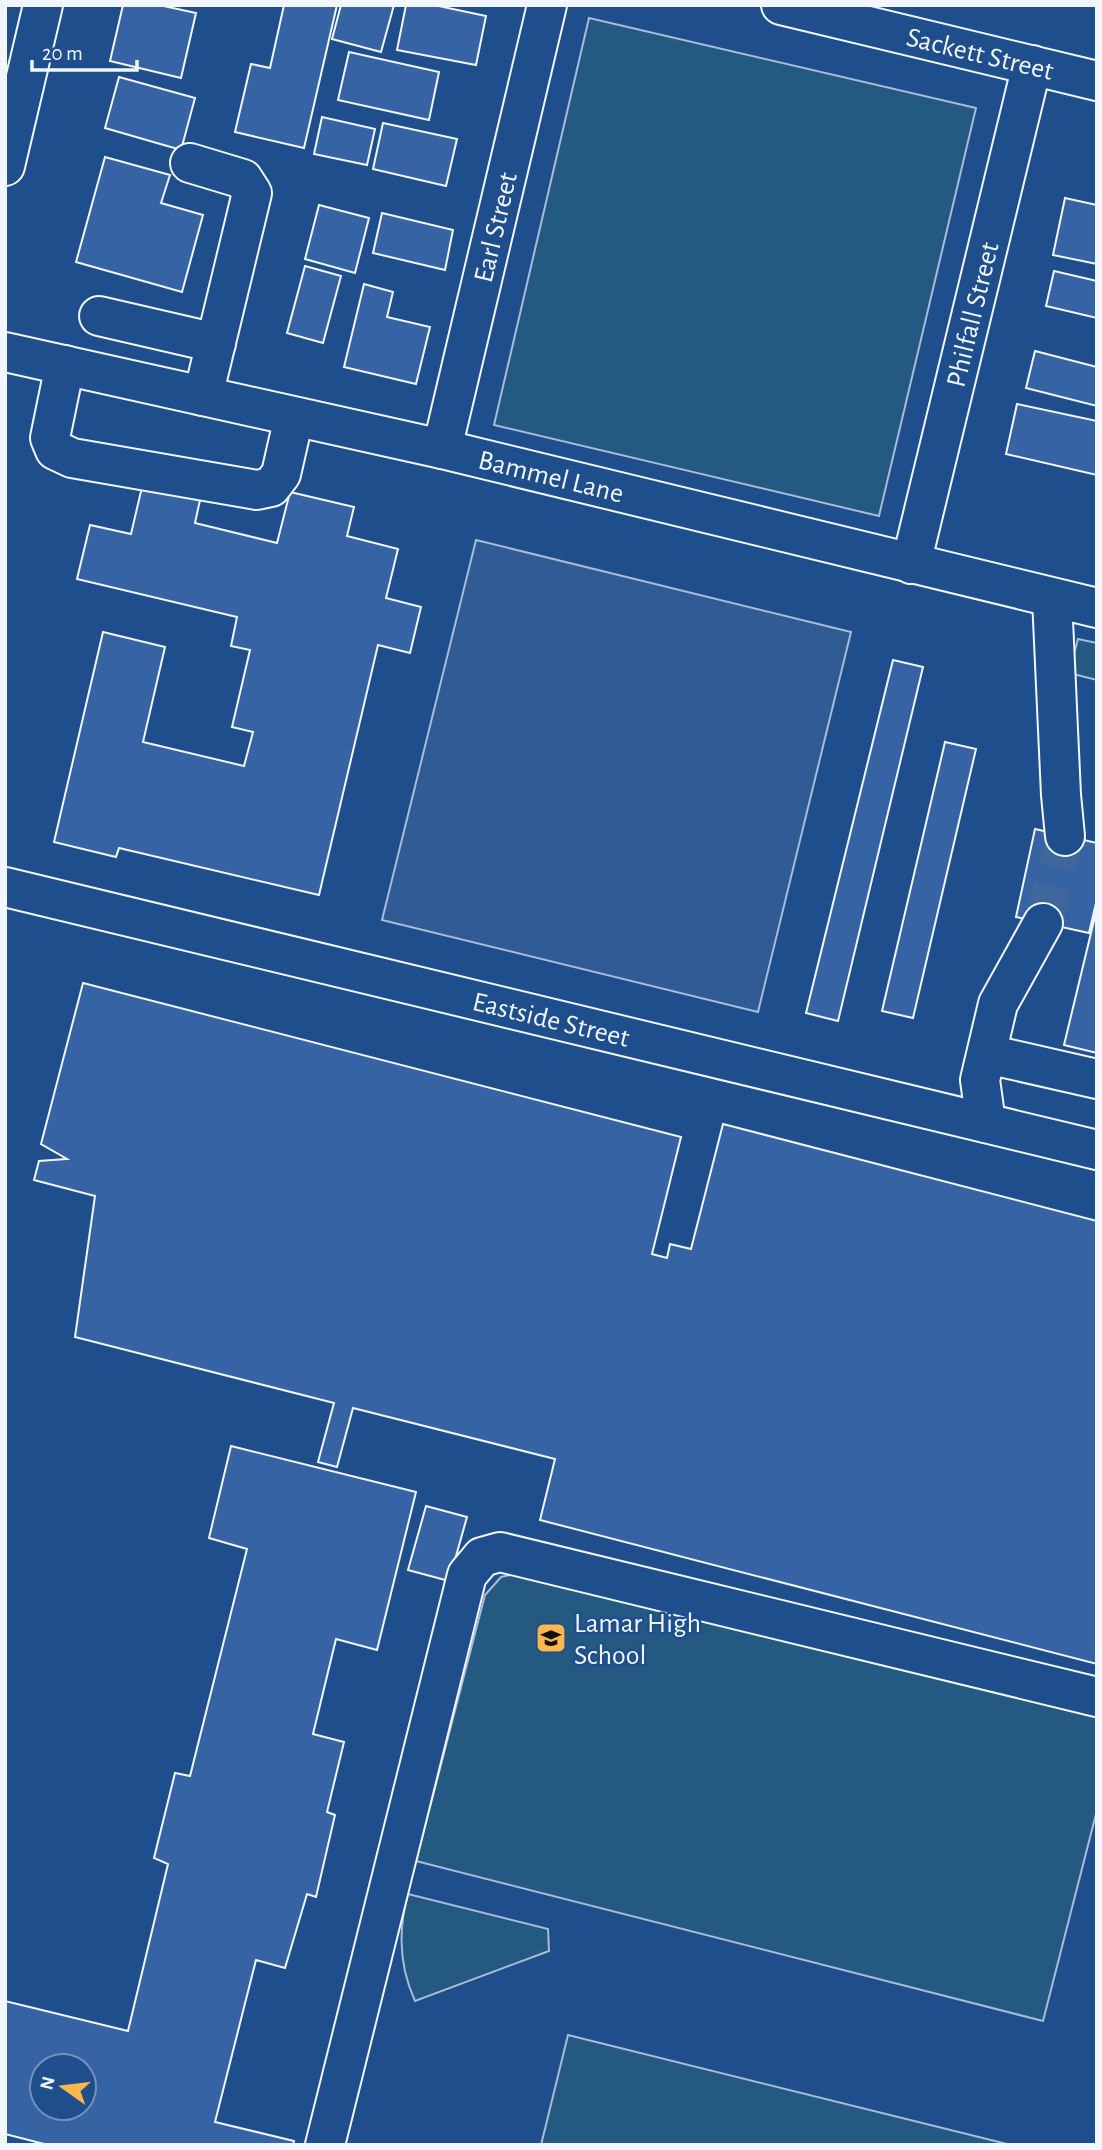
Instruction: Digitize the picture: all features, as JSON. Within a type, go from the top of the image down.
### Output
[{"type":"street","points":[[5,166],[43,5]]},
{"type":"street","name":"Earl Street","points":[[442,449],[547,5]]},
{"type":"street","name":"Sackett Street","points":[[780,5],[1097,81]]},
{"type":"street","name":"Philfall Street","points":[[912,564],[1032,65]]},
{"type":"street","points":[[190,163],[243,179],[252,193],[203,396]]},
{"type":"street","points":[[99,316],[216,343]]},
{"type":"street","name":"Bammel Lane","points":[[5,352],[442,449],[1097,608]]},
{"type":"street","points":[[65,365],[50,438],[55,450],[72,458],[257,490],[271,487],[281,474],[294,417]]},
{"type":"street","points":[[1052,598],[1065,836]]},
{"type":"street","name":"Eastside Street","points":[[5,887],[1097,1150]]},
{"type":"street","points":[[986,1122],[980,1080],[998,1004],[1043,923]]},
{"type":"street","points":[[986,1054],[1097,1079]]},
{"type":"street","points":[[325,2145],[467,1575],[482,1557],[500,1552],[1097,1697]]},
{"type":"shaded area","points":[[589,18],[976,108],[879,516],[494,425]]},
{"type":"shaded area","points":[[476,540],[851,632],[758,1012],[382,920]]},
{"type":"shaded area","points":[[1078,639],[1097,643],[1097,680],[1069,673]]},
{"type":"shaded area","points":[[524,1572],[1097,1717],[1097,1810],[1043,2021],[416,1861],[485,1595],[501,1577]]},
{"type":"shaded area","points":[[408,1894],[548,1929],[549,1951],[415,2001],[406,1975],[402,1948]]},
{"type":"shaded area","points":[[568,2035],[1011,2145],[541,2145]]},
{"type":"building","points":[[123,5],[159,5],[196,13],[181,78],[110,61]]},
{"type":"building","points":[[284,5],[337,5],[304,148],[235,132],[251,64],[270,68]]},
{"type":"building","points":[[341,5],[394,5],[381,52],[332,39]]},
{"type":"building","points":[[406,5],[434,5],[486,16],[476,65],[397,50]]},
{"type":"building","points":[[349,52],[439,72],[429,120],[338,100]]},
{"type":"building","points":[[119,77],[195,98],[181,150],[105,128]]},
{"type":"building","points":[[322,117],[375,129],[367,165],[314,154]]},
{"type":"building","points":[[383,123],[457,139],[446,186],[373,169]]},
{"type":"building","points":[[105,157],[170,175],[161,203],[203,215],[182,292],[76,262]]},
{"type":"building","points":[[1065,198],[1097,205],[1097,264],[1053,255]]},
{"type":"building","points":[[319,205],[369,218],[355,273],[305,259]]},
{"type":"building","points":[[382,213],[453,230],[445,270],[373,253]]},
{"type":"building","points":[[305,266],[341,276],[323,343],[287,333]]},
{"type":"building","points":[[1054,271],[1097,281],[1097,318],[1046,306]]},
{"type":"building","points":[[364,284],[393,292],[387,317],[430,327],[416,384],[344,367]]},
{"type":"building","points":[[1035,351],[1097,367],[1097,406],[1026,388]]},
{"type":"building","points":[[1017,404],[1097,421],[1097,475],[1006,454]]},
{"type":"building","points":[[142,487],[200,500],[195,523],[277,543],[290,492],[354,507],[347,536],[398,549],[386,598],[421,607],[410,653],[378,645],[319,895],[119,848],[116,857],[54,842],[103,632],[165,647],[143,742],[244,766],[253,732],[232,727],[250,650],[231,646],[237,617],[77,579],[90,525],[131,534]]},
{"type":"building","points":[[893,660],[923,667],[838,1021],[806,1013]]},
{"type":"building","points":[[945,742],[976,749],[913,1018],[882,1011]]},
{"type":"building","points":[[1035,829],[1097,843],[1097,899],[1089,933],[1016,917]]},
{"type":"building","points":[[1097,908],[1097,1053],[1064,1045]]},
{"type":"building","points":[[83,983],[681,1137],[652,1254],[667,1258],[670,1244],[691,1249],[723,1124],[1097,1221],[1097,1664],[540,1520],[555,1459],[353,1408],[337,1467],[318,1462],[334,1403],[75,1337],[95,1196],[34,1180],[39,1161],[67,1159],[41,1144]]},
{"type":"building","points":[[231,1446],[416,1492],[377,1650],[336,1639],[313,1734],[344,1742],[327,1812],[335,1815],[316,1897],[307,1894],[285,1968],[256,1960],[215,2122],[294,2141],[293,2145],[48,2145],[5,2134],[5,2001],[128,2031],[168,1864],[154,1858],[175,1773],[190,1776],[247,1549],[209,1538]]},
{"type":"building","points":[[426,1506],[467,1517],[449,1581],[408,1570]]},
{"type":"tunnel","points":[[1043,923],[1065,836]]},
{"type":"place","name":"Lamar High School","points":[[551,1638]]}]
